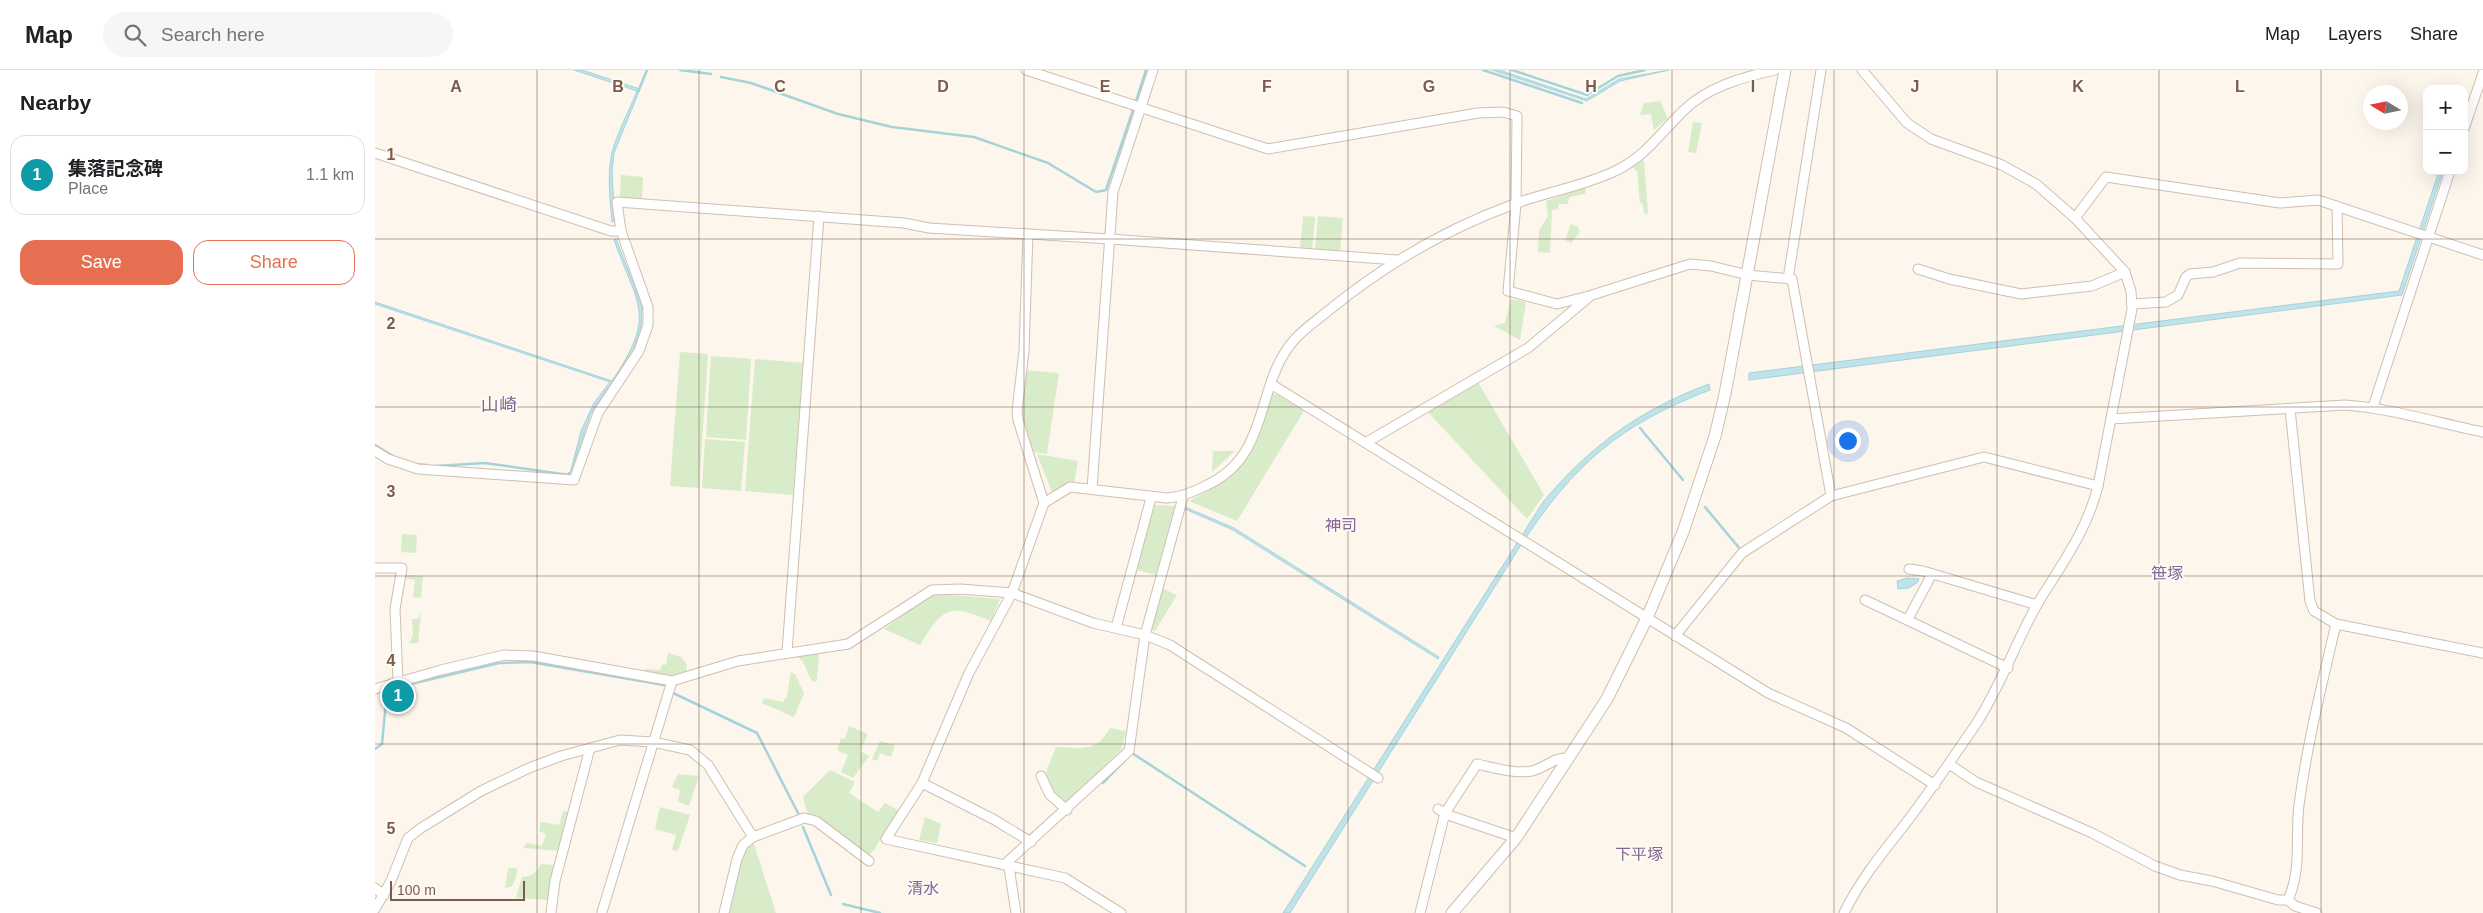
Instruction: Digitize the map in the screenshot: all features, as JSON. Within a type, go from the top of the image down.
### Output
[{"type":"street","points":[[1026,70],[1268,150],[1478,113],[1503,112],[1517,116],[1516,204],[1509,292],[1557,304],[1589,296],[1690,264],[1711,266],[1749,275],[1792,280],[1831,496]]},
{"type":"street","points":[[1092,489],[1113,192],[1153,70]]},
{"type":"street","points":[[1044,503],[1070,487],[1151,498],[1183,496],[1213,482],[1235,468],[1247,450],[1281,359],[1295,339],[1355,289],[1397,260],[1447,233],[1516,204],[1614,172],[1649,149],[1684,109],[1714,89],[1748,73],[1775,70]]},
{"type":"street","points":[[1452,913],[1517,838],[1607,699],[1647,618],[1683,532],[1715,436],[1749,275],[1785,70]]},
{"type":"street","points":[[1788,279],[1821,70]]},
{"type":"street","points":[[1844,913],[1865,875],[1935,785],[1977,722],[2008,668],[2037,605],[2080,536],[2093,508],[2098,486],[2132,304],[2125,272],[2075,218],[2037,184],[2002,165],[1931,139],[1923,134],[1907,123],[1862,70]]},
{"type":"street","points":[[2468,117],[2483,73]]},
{"type":"street","points":[[375,153],[611,231],[621,230]]},
{"type":"street","points":[[2373,407],[2449,175]]},
{"type":"street","points":[[2075,218],[2106,177],[2276,202],[2318,200],[2483,255]]},
{"type":"street","points":[[375,451],[388,459],[418,469],[574,480],[598,413],[639,351],[648,325],[648,308],[645,294],[621,230],[617,202],[904,223],[929,228],[1397,260]]},
{"type":"street","points":[[2132,304],[2166,302],[2178,295],[2186,277],[2190,274],[2213,272],[2240,263],[2338,264],[2337,206]]},
{"type":"street","points":[[787,652],[819,216]]},
{"type":"street","points":[[1028,234],[1023,351],[1017,411],[1018,420],[1044,503],[1012,593],[969,673],[922,783],[886,839],[1065,878],[1121,913]]},
{"type":"street","points":[[1918,269],[1949,279],[2021,294],[2092,286],[2125,272]]},
{"type":"street","points":[[1367,442],[1528,348],[1589,296]]},
{"type":"street","points":[[1271,384],[1768,693],[1846,728],[1935,785]]},
{"type":"street","points":[[2111,419],[2345,404],[2373,407],[2483,432]]},
{"type":"street","points":[[2290,409],[2310,601],[2314,611],[2336,624],[2483,653]]},
{"type":"street","points":[[1675,636],[1742,553],[1831,496],[1984,456],[2098,486]]},
{"type":"street","points":[[1006,866],[1129,751],[1145,635],[1183,496]]},
{"type":"street","points":[[1116,628],[1151,498]]},
{"type":"street","points":[[375,568],[402,568],[395,609],[398,682]]},
{"type":"street","points":[[1909,569],[2037,605]]},
{"type":"street","points":[[1908,619],[1932,574]]},
{"type":"street","points":[[375,689],[504,655],[533,656],[672,681],[738,661],[848,644],[932,590],[960,589],[1012,593],[1093,623],[1145,635],[1170,645],[1378,778]]},
{"type":"street","points":[[1865,600],[2008,668]]},
{"type":"street","points":[[2287,900],[2293,888],[2297,868],[2299,806],[2305,766],[2336,624]]},
{"type":"street","points":[[602,913],[672,681]]},
{"type":"street","points":[[375,908],[384,895],[408,838],[421,828],[481,791],[529,768],[620,740],[653,742],[690,750],[708,765],[753,837]]},
{"type":"street","points":[[551,913],[555,881],[590,748]]},
{"type":"street","points":[[1420,913],[1441,811],[1477,764],[1512,772],[1533,771],[1560,757],[1568,758]]},
{"type":"street","points":[[1949,764],[1976,782],[2092,833],[2155,866],[2179,875],[2212,880],[2278,900],[2287,900],[2295,906],[2317,913]]},
{"type":"street","points":[[1041,776],[1051,795],[1067,810]]},
{"type":"street","points":[[922,783],[993,819],[1031,842]]},
{"type":"street","points":[[1441,811],[1517,838]]},
{"type":"street","points":[[724,913],[737,859],[743,846],[753,837],[809,818],[869,862]]},
{"type":"street","points":[[1006,866],[1016,913]]},
{"type":"street","points":[[375,888],[384,895]]},
{"type":"green space","points":[[1660,101],[1668,118],[1654,130],[1651,114],[1640,115],[1644,103]]},
{"type":"green space","points":[[1693,122],[1702,123],[1696,153],[1688,152]]},
{"type":"green space","points":[[1644,160],[1648,213],[1645,215],[1642,203],[1640,203],[1637,171],[1631,166]]},
{"type":"green space","points":[[621,175],[643,177],[642,201],[620,199]]},
{"type":"green space","points":[[1586,187],[1585,194],[1569,197],[1568,204],[1559,204],[1558,209],[1552,210],[1550,253],[1538,252],[1539,231],[1548,216],[1546,201]]},
{"type":"green space","points":[[1303,216],[1315,217],[1312,251],[1300,250]]},
{"type":"green space","points":[[1318,216],[1343,218],[1340,252],[1315,250]]},
{"type":"green space","points":[[1571,224],[1578,227],[1580,232],[1571,243],[1565,240]]},
{"type":"green space","points":[[1511,299],[1526,302],[1520,340],[1494,326],[1505,323]]},
{"type":"green space","points":[[680,352],[708,354],[699,488],[670,486]]},
{"type":"green space","points":[[711,356],[751,359],[746,440],[706,437]]},
{"type":"green space","points":[[755,359],[803,363],[793,495],[745,491]]},
{"type":"green space","points":[[1024,370],[1059,373],[1047,454],[1032,452],[1021,421]]},
{"type":"green space","points":[[1478,382],[1544,495],[1527,519],[1428,412]]},
{"type":"green space","points":[[1273,394],[1280,395],[1305,409],[1237,521],[1189,501],[1224,481],[1241,466],[1248,457],[1261,431],[1267,407]]},
{"type":"green space","points":[[705,439],[745,442],[741,491],[702,488]]},
{"type":"green space","points":[[1213,451],[1235,451],[1212,472]]},
{"type":"green space","points":[[1037,454],[1078,461],[1074,484],[1052,492]]},
{"type":"green space","points":[[1153,505],[1175,506],[1156,575],[1137,570]]},
{"type":"green space","points":[[402,534],[417,535],[416,553],[401,552]]},
{"type":"green space","points":[[403,575],[423,576],[421,598],[413,597],[415,580],[403,578]]},
{"type":"green space","points":[[1162,588],[1177,595],[1155,631],[1151,630]]},
{"type":"green space","points":[[940,594],[1000,599],[991,621],[977,615],[956,611],[948,612],[941,616],[920,645],[884,629],[929,596]]},
{"type":"green space","points":[[421,612],[418,643],[409,643],[413,635],[412,619],[418,619]]},
{"type":"green space","points":[[819,652],[817,681],[814,682],[811,680],[804,663],[798,657]]},
{"type":"green space","points":[[668,653],[681,657],[687,665],[686,674],[672,679],[644,674],[645,669],[660,670],[662,664],[666,665]]},
{"type":"green space","points":[[791,672],[795,674],[804,693],[794,717],[762,703],[764,698],[783,702],[787,696]]},
{"type":"green space","points":[[849,726],[868,734],[860,751],[869,756],[853,778],[841,772],[848,755],[837,750],[841,738],[845,739]]},
{"type":"green space","points":[[1110,728],[1126,731],[1121,750],[1065,803],[1052,791],[1045,775],[1056,747],[1081,748],[1094,745],[1105,736]]},
{"type":"green space","points":[[880,741],[895,745],[891,757],[880,753],[877,761],[872,759]]},
{"type":"green space","points":[[830,770],[855,782],[849,793],[878,812],[885,803],[898,810],[874,850],[868,856],[808,816],[803,797]]},
{"type":"green space","points":[[678,774],[699,776],[689,806],[678,802],[680,790],[672,787]]},
{"type":"green space","points":[[660,807],[690,815],[678,851],[672,850],[676,835],[655,829]]},
{"type":"green space","points":[[563,811],[570,813],[559,851],[524,848],[526,843],[542,846],[546,834],[539,831],[541,822],[559,825]]},
{"type":"green space","points":[[925,817],[941,824],[937,843],[919,840]]},
{"type":"green space","points":[[753,841],[776,913],[726,913],[745,847]]},
{"type":"green space","points":[[541,864],[555,865],[548,900],[516,898],[522,877],[534,874]]},
{"type":"green space","points":[[508,868],[517,868],[516,878],[512,886],[505,888]]},
{"type":"water","points":[[574,70],[582,70],[640,89],[614,153],[612,172],[615,222],[612,222],[610,205],[610,160],[617,136],[637,91]]},
{"type":"water","points":[[1492,70],[1499,70],[1586,99],[1619,79],[1669,70],[1620,81],[1587,101]]},
{"type":"water","points":[[2438,175],[2442,175],[2402,295],[1749,380],[1749,373],[2399,291]]},
{"type":"water","points":[[616,239],[642,306],[641,326],[633,352],[591,413],[570,474],[581,431],[594,403],[610,382],[375,304],[375,302],[612,381],[635,340],[639,325],[639,310],[636,296],[614,240]]},
{"type":"water","points":[[1709,384],[1710,390],[1678,403],[1624,433],[1601,450],[1560,492],[1521,545],[1290,913],[1283,913],[1543,502],[1579,464],[1617,432],[1660,406]]},
{"type":"water","points":[[1185,507],[1234,528],[1439,657],[1438,659],[1233,530],[1185,509]]},
{"type":"water","points":[[1907,578],[1919,579],[1918,582],[1909,588],[1898,589],[1897,581]]},
{"type":"waterway","points":[[638,92],[647,70]]},
{"type":"waterway","points":[[680,70],[711,74]]},
{"type":"waterway","points":[[1136,101],[1146,70]]},
{"type":"waterway","points":[[1483,70],[1582,103]]},
{"type":"waterway","points":[[1512,70],[1587,95],[1618,76],[1645,70]]},
{"type":"waterway","points":[[721,77],[751,83],[838,114],[892,127],[974,137],[1048,163],[1096,192],[1106,190],[1133,110]]},
{"type":"waterway","points":[[1640,428],[1683,480]]},
{"type":"waterway","points":[[375,445],[393,456]]},
{"type":"waterway","points":[[435,466],[485,463],[569,475],[569,473]]},
{"type":"waterway","points":[[415,464],[427,465]]},
{"type":"waterway","points":[[1705,507],[1740,549]]},
{"type":"waterway","points":[[375,749],[382,744],[386,702],[408,699],[411,684],[499,663],[530,662],[664,685]]},
{"type":"waterway","points":[[671,692],[757,733],[799,815]]},
{"type":"waterway","points":[[1130,755],[1132,753],[1305,866]]},
{"type":"waterway","points":[[1103,783],[1126,759]]},
{"type":"waterway","points":[[803,827],[831,895]]},
{"type":"waterway","points":[[843,904],[880,913]]},
{"type":"place","name":"集落記念碑","points":[[398,696]]},
{"type":"district","name":"山崎","points":[[499,405]]},
{"type":"district","name":"神司","points":[[1341,525]]},
{"type":"district","name":"笹塚","points":[[2167,573]]},
{"type":"district","name":"下平塚","points":[[1639,854]]},
{"type":"district","name":"清水","points":[[923,888]]}]
